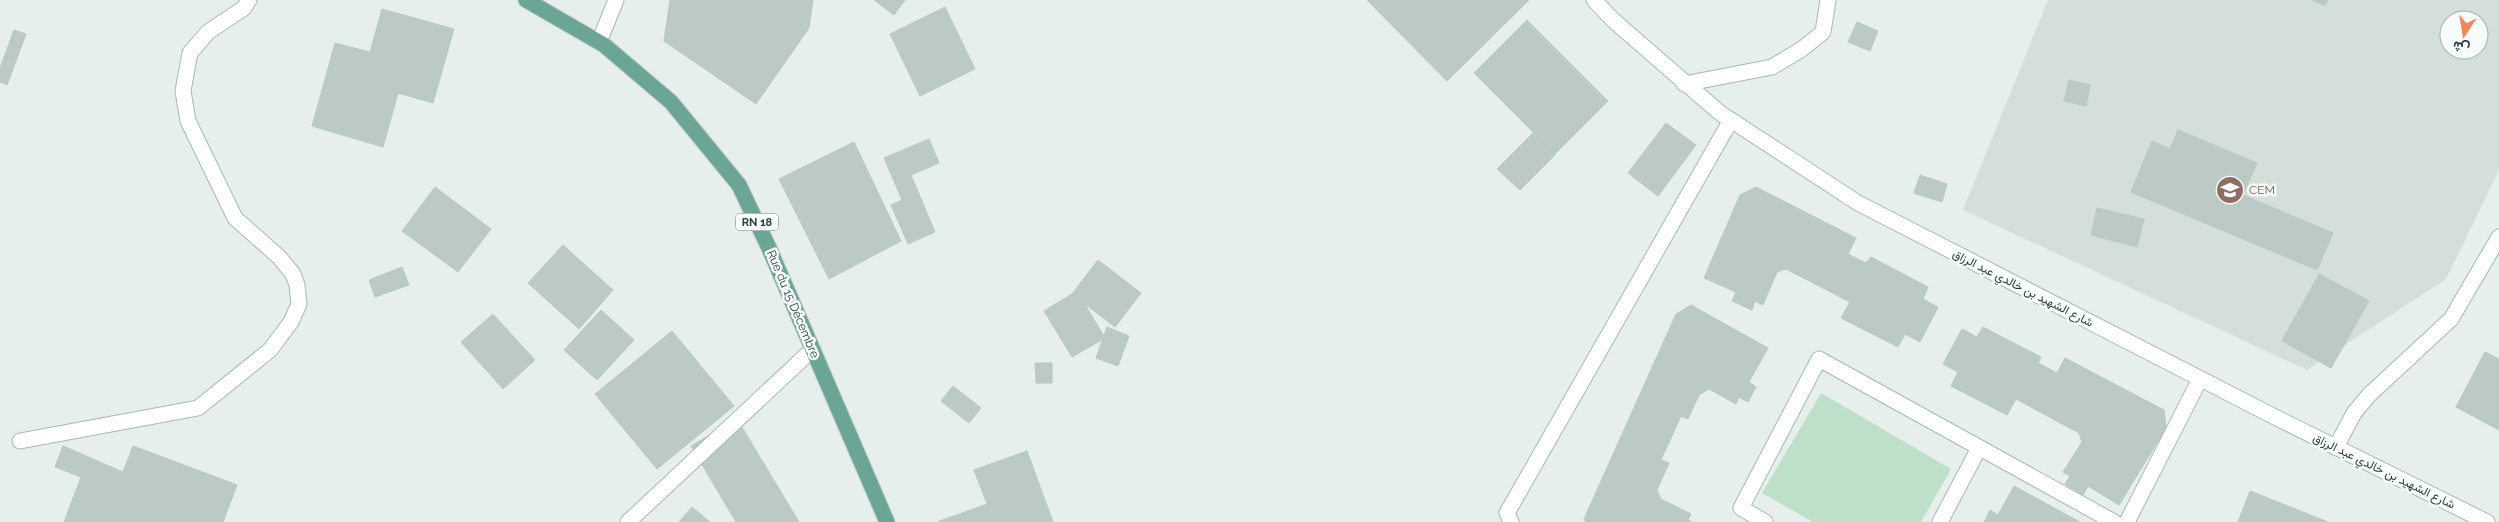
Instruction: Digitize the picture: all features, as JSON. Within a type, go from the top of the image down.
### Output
[{"type":"main road","name":"Rue du 15 Décembre","points":[[526,0],[599,42],[671,102],[739,185],[813,349],[887,522]]},
{"type":"street","points":[[20,442],[198,408],[270,350],[291,322],[298,304],[297,285],[293,274],[279,257],[236,218],[188,121],[182,91],[190,53],[208,32],[244,8],[249,0]]},
{"type":"street","points":[[599,42],[616,0]]},
{"type":"street","name":"شارع الشهيد بن خالدي عبد الرزاق","points":[[1594,0],[1613,20],[1684,84],[1731,120],[1858,203],[2200,379],[2487,522]]},
{"type":"street","points":[[1684,84],[1772,67],[1802,49],[1823,32],[1828,0]]},
{"type":"street","points":[[1511,522],[1507,513],[1731,120]]},
{"type":"street","points":[[2336,447],[2354,413],[2369,395],[2451,319],[2499,237]]},
{"type":"street","points":[[628,522],[813,349]]},
{"type":"street","points":[[1765,522],[1741,508],[1819,359],[2114,522]]},
{"type":"street","points":[[2127,522],[2200,379]]},
{"type":"street","points":[[1940,522],[1979,448]]},
{"type":"shaded area","name":"CEM","points":[[2048,0],[2499,0],[2499,170],[2446,279],[2307,370],[1963,210]]},
{"type":"green space","points":[[1821,393],[1951,469],[1921,522],[1813,522],[1762,493]]},
{"type":"building","points":[[670,0],[813,0],[809,28],[756,104],[664,41]]},
{"type":"building","points":[[874,0],[905,0],[894,15]]},
{"type":"building","points":[[1367,0],[1529,0],[1447,81]]},
{"type":"building","points":[[2312,0],[2328,0],[2325,6]]},
{"type":"building","points":[[945,7],[975,69],[920,96],[890,34]]},
{"type":"building","points":[[382,9],[454,29],[433,103],[398,93],[383,147],[312,126],[335,43],[370,52]]},
{"type":"building","points":[[1527,20],[1608,101],[1555,154],[1474,73]]},
{"type":"building","points":[[1857,22],[1878,31],[1870,51],[1848,42]]},
{"type":"building","points":[[14,30],[26,34],[7,85],[0,82],[0,68]]},
{"type":"building","points":[[2069,80],[2090,85],[2086,106],[2064,101]]},
{"type":"building","points":[[1666,123],[1696,145],[1658,196],[1628,173]]},
{"type":"building","points":[[2178,130],[2257,163],[2243,195],[2333,233],[2317,270],[2131,192],[2152,141],[2170,149]]},
{"type":"building","points":[[1533,133],[1555,155],[1520,190],[1497,169]]},
{"type":"building","points":[[929,139],[939,163],[911,175],[935,232],[908,244],[891,205],[902,200],[884,158]]},
{"type":"building","points":[[854,142],[901,241],[829,279],[779,179]]},
{"type":"building","points":[[1920,175],[1947,184],[1942,202],[1914,193]]},
{"type":"building","points":[[435,187],[491,229],[458,272],[402,231]]},
{"type":"building","points":[[1756,187],[1856,238],[1848,254],[1866,263],[1871,257],[1928,287],[1923,299],[1938,307],[1920,342],[1905,334],[1898,347],[1841,318],[1850,302],[1786,269],[1777,272],[1763,305],[1755,301],[1752,310],[1732,301],[1736,292],[1704,278],[1740,195]]},
{"type":"building","points":[[2097,208],[2144,219],[2137,247],[2091,235]]},
{"type":"building","points":[[563,245],[613,290],[579,329],[528,283]]},
{"type":"building","points":[[1098,260],[1141,293],[1115,327],[1072,294]]},
{"type":"building","points":[[402,267],[409,285],[375,297],[369,280]]},
{"type":"building","points":[[2319,274],[2369,301],[2331,368],[2282,341]]},
{"type":"building","points":[[1077,291],[1105,338],[1072,357],[1044,311]]},
{"type":"building","points":[[1691,305],[1768,348],[1749,382],[1756,387],[1748,402],[1739,397],[1736,404],[1709,389],[1699,395],[1688,419],[1681,416],[1661,460],[1669,463],[1657,490],[1661,499],[1691,514],[1688,520],[1692,522],[1586,522],[1584,519],[1676,314]]},
{"type":"building","points":[[601,310],[634,340],[597,380],[564,350]]},
{"type":"building","points":[[493,314],[535,360],[503,389],[461,342]]},
{"type":"building","points":[[1107,327],[1129,336],[1118,366],[1096,358]]},
{"type":"building","points":[[1983,327],[2041,357],[2038,363],[2057,373],[2065,358],[2164,410],[2166,428],[2119,505],[2088,486],[2083,495],[2065,484],[2070,476],[2063,472],[2082,442],[2079,433],[2016,399],[2007,415],[1951,386],[1958,372],[1943,364],[1962,329],[1977,337]]},
{"type":"building","points":[[672,331],[734,406],[657,469],[595,394]]},
{"type":"building","points":[[2485,352],[2499,359],[2499,430],[2456,407]]},
{"type":"building","points":[[1035,363],[1052,363],[1052,383],[1036,383]]},
{"type":"building","points":[[953,386],[981,408],[969,423],[941,401]]},
{"type":"building","points":[[737,419],[799,522],[736,522],[691,446]]},
{"type":"building","points":[[63,446],[123,472],[133,446],[237,485],[223,522],[64,522],[81,477],[55,467]]},
{"type":"building","points":[[1027,451],[1053,522],[937,522],[987,504],[974,470]]},
{"type":"building","points":[[2014,486],[2080,522],[1984,522],[1990,510],[1998,515]]},
{"type":"building","points":[[2250,491],[2328,522],[2238,522]]},
{"type":"building","points":[[692,507],[710,522],[679,522]]},
{"type":"place","name":"CEM","points":[[2230,190]]}]
